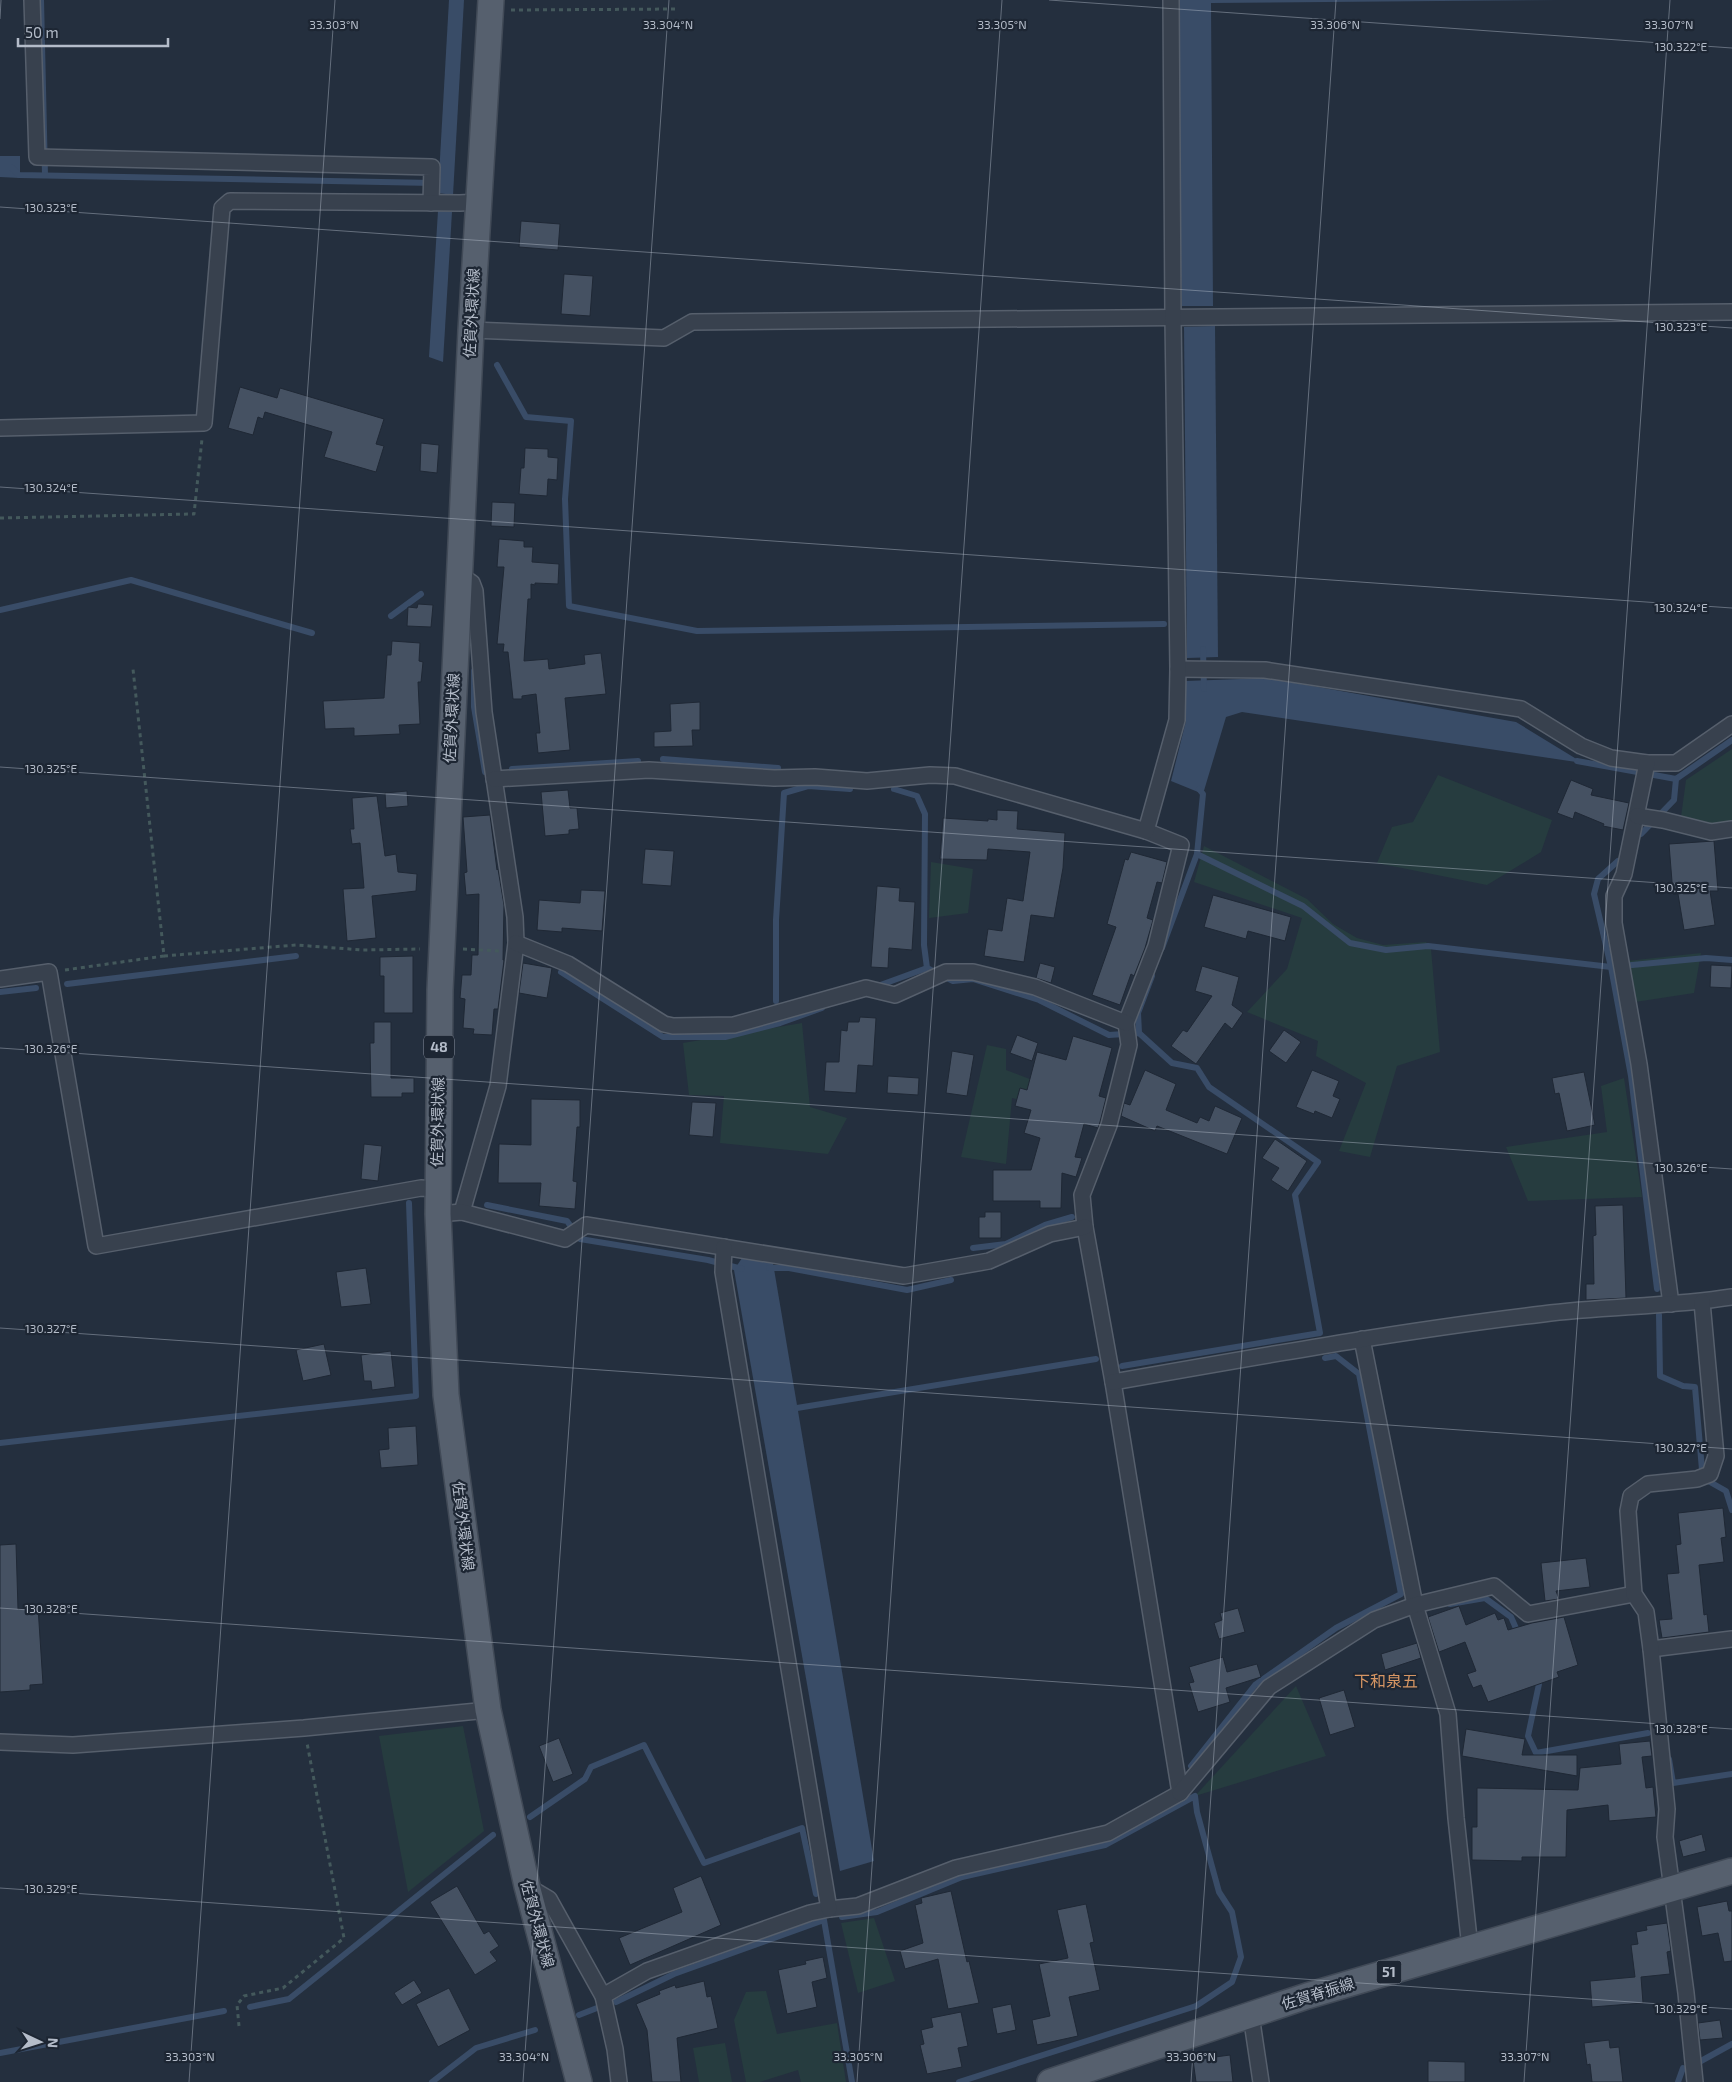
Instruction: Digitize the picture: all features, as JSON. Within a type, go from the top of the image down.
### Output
[{"type":"main road","name":"佐賀外環状線","points":[[491,5],[469,203],[471,330],[442,948],[438,1214],[446,1395],[488,1710],[527,1886],[579,2082]]},
{"type":"main road","name":"佐賀脊振線","points":[[1050,2082],[1307,1996],[1732,1871]]},
{"type":"street","points":[[32,0],[44,157],[432,167],[431,198]]},
{"type":"street","points":[[1146,831],[1177,720],[1171,0]]},
{"type":"street","points":[[0,428],[204,423],[222,208],[230,201],[431,198],[469,203]]},
{"type":"street","points":[[471,330],[664,338],[692,322],[1732,312]]},
{"type":"street","points":[[459,574],[472,583],[475,591],[484,712],[515,916],[516,948],[498,1086],[462,1212]]},
{"type":"street","points":[[1178,669],[1265,670],[1521,710],[1581,746],[1610,758],[1646,763],[1676,763],[1732,724]]},
{"type":"street","points":[[1646,763],[1643,783],[1650,818],[1614,896],[1614,923],[1638,1064],[1671,1304]]},
{"type":"street","points":[[494,779],[649,770],[867,781],[930,775],[954,776],[1146,831],[1181,845],[1156,946],[1126,1023],[1129,1045],[1109,1125],[1082,1195],[1085,1227],[1113,1382],[1180,1793]]},
{"type":"street","points":[[1650,818],[1711,832],[1732,830]]},
{"type":"street","points":[[516,948],[568,964],[664,1024],[673,1026],[734,1025],[872,990],[895,995],[939,975],[973,972],[1035,986],[1126,1023]]},
{"type":"street","points":[[0,979],[49,972],[96,1246],[421,1188],[437,1189]]},
{"type":"street","points":[[438,1214],[462,1212],[565,1239],[586,1225],[904,1276],[989,1261],[1050,1234],[1085,1227]]},
{"type":"street","points":[[724,1247],[723,1272],[829,1909]]},
{"type":"street","points":[[1113,1382],[1362,1339],[1545,1314],[1702,1302],[1732,1297]]},
{"type":"street","points":[[1695,2082],[1673,1888],[1665,1837],[1667,1809],[1651,1649],[1646,1612],[1634,1594],[1628,1511],[1631,1496],[1648,1484],[1697,1479],[1710,1474],[1716,1456],[1702,1302]]},
{"type":"street","points":[[1362,1339],[1415,1605],[1448,1714],[1456,1818],[1470,1948]]},
{"type":"street","points":[[603,1996],[647,1971],[810,1913],[858,1906],[956,1868],[1108,1833],[1180,1793],[1269,1688],[1374,1620],[1415,1605],[1494,1586],[1528,1614],[1634,1594]]},
{"type":"street","points":[[1651,1649],[1732,1639]]},
{"type":"street","points":[[0,1742],[73,1745],[304,1728],[488,1710]]},
{"type":"street","points":[[527,1886],[549,1899],[603,1996],[615,2049],[619,2082]]},
{"type":"street","points":[[1251,2015],[1261,2082]]},
{"type":"path","points":[[491,5],[678,9]]},
{"type":"path","points":[[0,518],[194,514],[204,423]]},
{"type":"path","points":[[133,669],[164,956]]},
{"type":"path","points":[[49,972],[164,956],[296,946],[363,950],[516,948]]},
{"type":"path","points":[[239,2026],[237,2005],[244,1996],[284,1988],[344,1938],[304,1728]]},
{"type":"green space","points":[[1732,749],[1732,825],[1709,827],[1681,817],[1686,780]]},
{"type":"green space","points":[[1438,775],[1552,820],[1541,852],[1487,885],[1377,863],[1392,827],[1413,822]]},
{"type":"green space","points":[[1204,846],[1307,899],[1333,924],[1357,938],[1383,945],[1426,942],[1431,949],[1440,1052],[1397,1066],[1370,1157],[1339,1151],[1366,1083],[1316,1056],[1318,1041],[1247,1012],[1287,969],[1302,918],[1194,882]]},
{"type":"green space","points":[[931,862],[973,869],[968,913],[929,918]]},
{"type":"green space","points":[[1701,953],[1694,993],[1635,1002],[1627,961]]},
{"type":"green space","points":[[802,1023],[810,1107],[847,1118],[828,1154],[720,1143],[724,1096],[689,1095],[683,1043]]},
{"type":"green space","points":[[987,1045],[1006,1049],[1006,1070],[1061,1091],[1054,1109],[1012,1098],[1006,1164],[961,1157]]},
{"type":"green space","points":[[1624,1078],[1642,1197],[1528,1201],[1506,1147],[1607,1132],[1601,1086]]},
{"type":"green space","points":[[1296,1686],[1326,1756],[1195,1796]]},
{"type":"green space","points":[[463,1726],[484,1831],[408,1892],[379,1736]]},
{"type":"green space","points":[[874,1918],[895,1981],[858,1993],[841,1923]]},
{"type":"green space","points":[[766,1991],[777,2034],[837,2023],[846,2082],[801,2082],[798,2070],[760,2082],[746,2082],[734,2020],[746,1992]]},
{"type":"green space","points":[[725,2043],[732,2082],[699,2082],[693,2048]]},
{"type":"water","points":[[449,0],[464,0],[453,195],[438,193]]},
{"type":"water","points":[[1172,0],[1559,0],[1211,3],[1213,306],[1182,306]]},
{"type":"water","points":[[0,156],[20,156],[20,178],[0,177]]},
{"type":"water","points":[[438,211],[452,212],[443,362],[429,357]]},
{"type":"water","points":[[1215,326],[1218,657],[1187,658],[1184,327]]},
{"type":"water","points":[[1267,678],[1516,722],[1583,763],[1242,712],[1226,717],[1203,794],[1171,781],[1186,721],[1186,681]]},
{"type":"water","points":[[742,1258],[773,1263],[874,1861],[840,1871],[734,1270]]},
{"type":"building","points":[[521,221],[560,224],[558,250],[519,247]]},
{"type":"building","points":[[564,274],[593,276],[590,316],[561,314]]},
{"type":"building","points":[[240,387],[277,398],[280,388],[384,419],[376,444],[384,446],[376,472],[324,457],[332,432],[265,412],[263,419],[258,417],[253,435],[228,428]]},
{"type":"building","points":[[421,443],[439,445],[437,473],[420,471]]},
{"type":"building","points":[[525,448],[548,449],[548,457],[558,458],[557,480],[548,479],[547,496],[519,494],[521,468],[524,468]]},
{"type":"building","points":[[492,502],[515,503],[514,527],[491,526]]},
{"type":"building","points":[[499,539],[524,541],[524,547],[533,547],[532,562],[559,564],[558,584],[531,584],[531,599],[528,599],[524,661],[548,659],[549,669],[585,664],[584,655],[601,653],[606,694],[565,698],[570,750],[538,753],[536,733],[540,733],[536,694],[522,696],[522,699],[513,699],[508,652],[503,652],[504,644],[497,644],[504,567],[497,567]]},
{"type":"building","points":[[418,604],[433,605],[431,627],[407,626],[408,607],[417,608]]},
{"type":"building","points":[[392,641],[420,643],[419,661],[423,662],[421,682],[418,682],[420,724],[399,725],[400,734],[354,736],[354,728],[325,729],[323,701],[384,698],[387,655],[391,655]]},
{"type":"building","points":[[700,702],[700,730],[692,730],[693,746],[654,747],[654,732],[671,731],[670,704]]},
{"type":"building","points":[[1571,780],[1593,789],[1591,795],[1629,803],[1623,830],[1603,826],[1604,824],[1575,812],[1573,819],[1557,813]]},
{"type":"building","points":[[568,790],[570,808],[577,808],[579,829],[569,830],[569,834],[545,836],[541,792]]},
{"type":"building","points":[[407,791],[408,806],[386,808],[385,793]]},
{"type":"building","points":[[377,796],[385,856],[396,854],[398,872],[417,874],[416,891],[372,896],[376,938],[347,941],[343,889],[364,888],[360,843],[352,844],[350,829],[354,829],[352,798]]},
{"type":"building","points":[[997,810],[1018,811],[1017,829],[1065,833],[1063,868],[1054,918],[1031,915],[1024,962],[984,956],[988,929],[1002,931],[1007,898],[1023,901],[1030,852],[988,849],[987,860],[940,859],[943,818],[997,820]]},
{"type":"building","points":[[490,815],[497,870],[504,905],[504,960],[498,1009],[494,1009],[492,1035],[473,1034],[474,1029],[463,1028],[465,999],[460,998],[462,975],[471,975],[472,955],[478,955],[479,894],[466,895],[464,873],[467,872],[463,817]]},
{"type":"building","points":[[1714,841],[1718,891],[1710,891],[1715,925],[1684,930],[1678,894],[1673,894],[1669,844]]},
{"type":"building","points":[[645,849],[674,851],[671,886],[642,884]]},
{"type":"building","points":[[1131,852],[1167,862],[1162,883],[1157,882],[1147,918],[1153,920],[1145,948],[1134,976],[1131,974],[1120,1005],[1092,995],[1116,927],[1107,924],[1125,859],[1128,860]]},
{"type":"building","points":[[877,886],[900,888],[899,901],[915,902],[912,950],[889,948],[888,968],[871,967]]},
{"type":"building","points":[[581,890],[605,891],[602,931],[562,928],[562,932],[537,930],[539,900],[580,903]]},
{"type":"building","points":[[1213,895],[1291,917],[1285,941],[1248,931],[1246,939],[1204,927]]},
{"type":"building","points":[[413,956],[413,1013],[384,1013],[384,976],[380,976],[380,957]]},
{"type":"building","points":[[523,963],[552,968],[547,998],[519,993]]},
{"type":"building","points":[[1040,963],[1055,967],[1051,983],[1036,978]]},
{"type":"building","points":[[1711,965],[1732,966],[1731,988],[1710,987]]},
{"type":"building","points":[[1202,966],[1239,977],[1232,1005],[1243,1013],[1232,1029],[1225,1023],[1196,1064],[1171,1046],[1183,1030],[1187,1032],[1212,996],[1195,991]]},
{"type":"building","points":[[860,1017],[876,1018],[873,1066],[858,1065],[856,1093],[824,1091],[826,1062],[839,1062],[841,1030],[847,1031],[848,1022],[859,1022]]},
{"type":"building","points":[[374,1022],[391,1022],[391,1078],[414,1078],[414,1093],[402,1093],[402,1097],[371,1097],[370,1043],[374,1043]]},
{"type":"building","points":[[1284,1030],[1301,1042],[1286,1063],[1269,1051]]},
{"type":"building","points":[[1017,1035],[1038,1043],[1032,1061],[1010,1053]]},
{"type":"building","points":[[1073,1036],[1112,1048],[1099,1096],[1106,1098],[1100,1122],[1098,1128],[1084,1124],[1075,1157],[1082,1158],[1076,1177],[1062,1173],[1061,1208],[1040,1208],[1040,1201],[993,1201],[993,1170],[1031,1170],[1040,1138],[1024,1133],[1031,1110],[1015,1106],[1020,1088],[1027,1090],[1037,1052],[1066,1060]]},
{"type":"building","points":[[952,1051],[974,1055],[967,1096],[946,1093]]},
{"type":"building","points":[[1145,1070],[1176,1084],[1166,1110],[1197,1123],[1200,1117],[1209,1121],[1215,1106],[1242,1118],[1227,1154],[1157,1126],[1155,1131],[1121,1116],[1124,1103],[1130,1105]]},
{"type":"building","points":[[1312,1070],[1339,1081],[1333,1096],[1340,1099],[1332,1118],[1315,1111],[1314,1114],[1296,1107]]},
{"type":"building","points":[[1584,1072],[1595,1125],[1567,1131],[1559,1093],[1555,1094],[1552,1078]]},
{"type":"building","points":[[888,1076],[919,1078],[918,1095],[887,1093]]},
{"type":"building","points":[[531,1099],[580,1100],[580,1127],[577,1127],[573,1181],[577,1182],[575,1209],[539,1206],[541,1183],[498,1183],[499,1144],[531,1145]]},
{"type":"building","points":[[692,1102],[716,1103],[713,1137],[689,1135]]},
{"type":"building","points":[[1275,1139],[1307,1161],[1288,1191],[1271,1180],[1279,1168],[1262,1158]]},
{"type":"building","points":[[364,1144],[382,1146],[378,1181],[361,1179]]},
{"type":"building","points":[[1623,1205],[1626,1298],[1586,1300],[1586,1284],[1594,1284],[1593,1236],[1596,1235],[1595,1206]]},
{"type":"building","points":[[985,1212],[1001,1212],[1001,1238],[979,1238],[979,1217],[985,1217]]},
{"type":"building","points":[[366,1268],[371,1304],[341,1307],[336,1272]]},
{"type":"building","points":[[324,1344],[331,1375],[303,1381],[296,1350]]},
{"type":"building","points":[[391,1351],[395,1387],[372,1390],[371,1381],[364,1381],[361,1355]]},
{"type":"building","points":[[416,1426],[418,1465],[381,1468],[379,1450],[389,1449],[388,1428]]},
{"type":"building","points":[[1723,1508],[1726,1537],[1721,1538],[1724,1562],[1699,1565],[1704,1615],[1707,1614],[1709,1632],[1662,1638],[1659,1620],[1672,1619],[1667,1574],[1679,1573],[1676,1545],[1681,1544],[1678,1513]]},
{"type":"building","points":[[16,1544],[18,1609],[38,1607],[43,1684],[30,1685],[30,1690],[0,1692],[0,1545]]},
{"type":"building","points":[[1586,1558],[1590,1587],[1556,1591],[1559,1599],[1545,1601],[1541,1563]]},
{"type":"building","points":[[1459,1606],[1466,1625],[1495,1613],[1498,1620],[1504,1618],[1508,1630],[1564,1617],[1578,1665],[1557,1672],[1559,1677],[1488,1702],[1481,1685],[1473,1688],[1467,1674],[1476,1671],[1465,1642],[1439,1652],[1428,1617]]},
{"type":"building","points":[[1238,1608],[1245,1632],[1219,1639],[1214,1623],[1222,1620],[1220,1613]]},
{"type":"building","points":[[1417,1643],[1421,1658],[1385,1670],[1381,1654]]},
{"type":"building","points":[[1223,1657],[1227,1672],[1257,1664],[1261,1677],[1226,1688],[1230,1702],[1198,1712],[1189,1683],[1194,1682],[1189,1667]]},
{"type":"building","points":[[1344,1690],[1355,1727],[1330,1735],[1319,1698]]},
{"type":"building","points":[[1466,1729],[1525,1739],[1522,1755],[1577,1755],[1577,1776],[1462,1756]]},
{"type":"building","points":[[559,1738],[573,1774],[553,1782],[539,1746]]},
{"type":"building","points":[[1650,1741],[1652,1756],[1642,1757],[1646,1788],[1653,1787],[1656,1817],[1609,1821],[1608,1805],[1567,1810],[1566,1857],[1522,1857],[1522,1861],[1472,1860],[1472,1827],[1477,1827],[1477,1788],[1578,1790],[1580,1768],[1621,1764],[1619,1744]]},
{"type":"building","points":[[1702,1834],[1706,1851],[1683,1857],[1679,1841]]},
{"type":"building","points":[[701,1876],[721,1925],[630,1965],[619,1938],[682,1912],[673,1888]]},
{"type":"building","points":[[457,1886],[484,1934],[489,1931],[499,1946],[490,1952],[497,1961],[475,1975],[430,1902]]},
{"type":"building","points":[[951,1891],[967,1962],[969,1961],[979,2003],[948,2009],[938,1959],[905,1969],[900,1951],[923,1943],[915,1905],[922,1903],[921,1898]]},
{"type":"building","points":[[1727,1901],[1729,1911],[1732,1911],[1732,1961],[1724,1962],[1718,1933],[1702,1936],[1697,1907]]},
{"type":"building","points":[[1086,1904],[1094,1942],[1090,1943],[1100,1990],[1069,1997],[1078,2036],[1037,2045],[1032,2020],[1050,2016],[1039,1964],[1068,1958],[1057,1910]]},
{"type":"building","points":[[1667,1923],[1671,1951],[1667,1952],[1670,1974],[1641,1977],[1643,2003],[1592,2007],[1590,1981],[1635,1977],[1631,1945],[1638,1944],[1636,1932],[1647,1930],[1646,1926]]},
{"type":"building","points":[[823,1957],[827,1978],[812,1982],[817,2007],[787,2014],[778,1970],[806,1964],[805,1961]]},
{"type":"building","points":[[414,1980],[422,1993],[402,2005],[394,1993]]},
{"type":"building","points":[[704,1981],[707,1997],[711,1996],[718,2028],[677,2038],[681,2082],[652,2082],[647,2030],[636,2004],[660,1994],[659,1991],[675,1985],[676,1988]]},
{"type":"building","points":[[449,1988],[470,2030],[438,2047],[416,2004]]},
{"type":"building","points":[[1011,2004],[1016,2030],[997,2034],[992,2008]]},
{"type":"building","points":[[961,2012],[968,2046],[958,2048],[962,2067],[927,2074],[920,2045],[924,2044],[921,2030],[933,2027],[931,2018]]},
{"type":"building","points":[[1720,2020],[1723,2038],[1700,2040],[1698,2023]]},
{"type":"building","points":[[1609,2040],[1610,2048],[1619,2047],[1623,2082],[1592,2082],[1590,2064],[1587,2065],[1584,2043]]},
{"type":"building","points":[[1230,2055],[1233,2082],[1196,2082],[1193,2060]]},
{"type":"building","points":[[1428,2061],[1465,2062],[1465,2082],[1428,2082]]},
{"type":"waterway","points":[[41,0],[45,175]]},
{"type":"waterway","points":[[0,167],[11,167],[19,175],[433,183]]},
{"type":"waterway","points":[[497,365],[526,417],[571,421],[565,499],[569,606],[697,631],[1164,624]]},
{"type":"waterway","points":[[0,610],[131,580],[312,633]]},
{"type":"waterway","points":[[391,616],[421,594]]},
{"type":"waterway","points":[[1203,649],[1204,689]]},
{"type":"waterway","points":[[474,671],[474,707],[485,772]]},
{"type":"waterway","points":[[1577,761],[1676,779],[1732,740]]},
{"type":"waterway","points":[[663,759],[778,768]]},
{"type":"waterway","points":[[512,769],[638,761]]},
{"type":"waterway","points":[[1641,834],[1674,800],[1676,779]]},
{"type":"waterway","points":[[776,1001],[776,920],[784,793],[808,786],[850,789]]},
{"type":"waterway","points":[[894,789],[917,796],[925,814],[924,945],[927,968]]},
{"type":"waterway","points":[[1162,948],[1197,854],[1203,794],[1199,789]]},
{"type":"waterway","points":[[1197,854],[1303,906],[1350,943],[1386,950],[1428,946],[1611,967],[1706,958],[1732,960]]},
{"type":"waterway","points":[[1618,861],[1598,879],[1594,894],[1611,967],[1631,1076],[1657,1289]]},
{"type":"waterway","points":[[67,984],[296,956]]},
{"type":"waterway","points":[[875,987],[927,968],[953,981],[973,979],[1039,1000],[1109,1035],[1139,1033],[1172,1063],[1197,1068],[1209,1087],[1318,1162],[1295,1195],[1320,1333],[1122,1366]]},
{"type":"waterway","points":[[561,972],[663,1037],[725,1037],[780,1023],[822,1008]]},
{"type":"waterway","points":[[1139,1033],[1138,1013],[1152,976]]},
{"type":"waterway","points":[[0,992],[36,988]]},
{"type":"waterway","points":[[0,1443],[416,1396],[409,1203]]},
{"type":"waterway","points":[[487,1205],[567,1221],[580,1239],[708,1260],[742,1269]]},
{"type":"waterway","points":[[973,1248],[1006,1244],[1045,1225],[1072,1217]]},
{"type":"waterway","points":[[769,1268],[789,1268],[907,1290],[951,1280]]},
{"type":"waterway","points":[[1659,1315],[1660,1376],[1683,1386],[1695,1387],[1702,1470]]},
{"type":"waterway","points":[[1191,1766],[1255,1685],[1336,1628],[1401,1594],[1359,1374],[1336,1356],[1325,1358]]},
{"type":"waterway","points":[[797,1408],[1096,1359]]},
{"type":"waterway","points":[[1710,1482],[1726,1491],[1732,1510]]},
{"type":"waterway","points":[[1450,1604],[1485,1598],[1511,1617],[1519,1635]]},
{"type":"waterway","points":[[1536,1677],[1539,1684],[1528,1736],[1536,1753],[1648,1733]]},
{"type":"waterway","points":[[530,1817],[585,1779],[591,1767],[644,1745],[704,1863],[802,1828],[816,1894]]},
{"type":"waterway","points":[[1669,1759],[1673,1783],[1732,1774]]},
{"type":"waterway","points":[[842,1917],[877,1912],[962,1877],[1105,1845],[1195,1796],[1197,1812],[1219,1892],[1232,1912],[1241,1957],[1232,1982],[1196,2006],[959,2082]]},
{"type":"waterway","points":[[250,2007],[289,1999],[493,1835]]},
{"type":"waterway","points":[[616,2002],[674,1974],[824,1920],[852,2082]]},
{"type":"waterway","points":[[579,2015],[597,2008]]},
{"type":"waterway","points":[[0,2053],[224,2011]]},
{"type":"waterway","points":[[432,2082],[476,2048],[535,2030]]},
{"type":"waterway","points":[[1701,2061],[1732,2044]]},
{"type":"waterway","points":[[1678,2082],[1683,2068]]},
{"type":"district","name":"下和泉五","points":[[1386,1681]]}]
